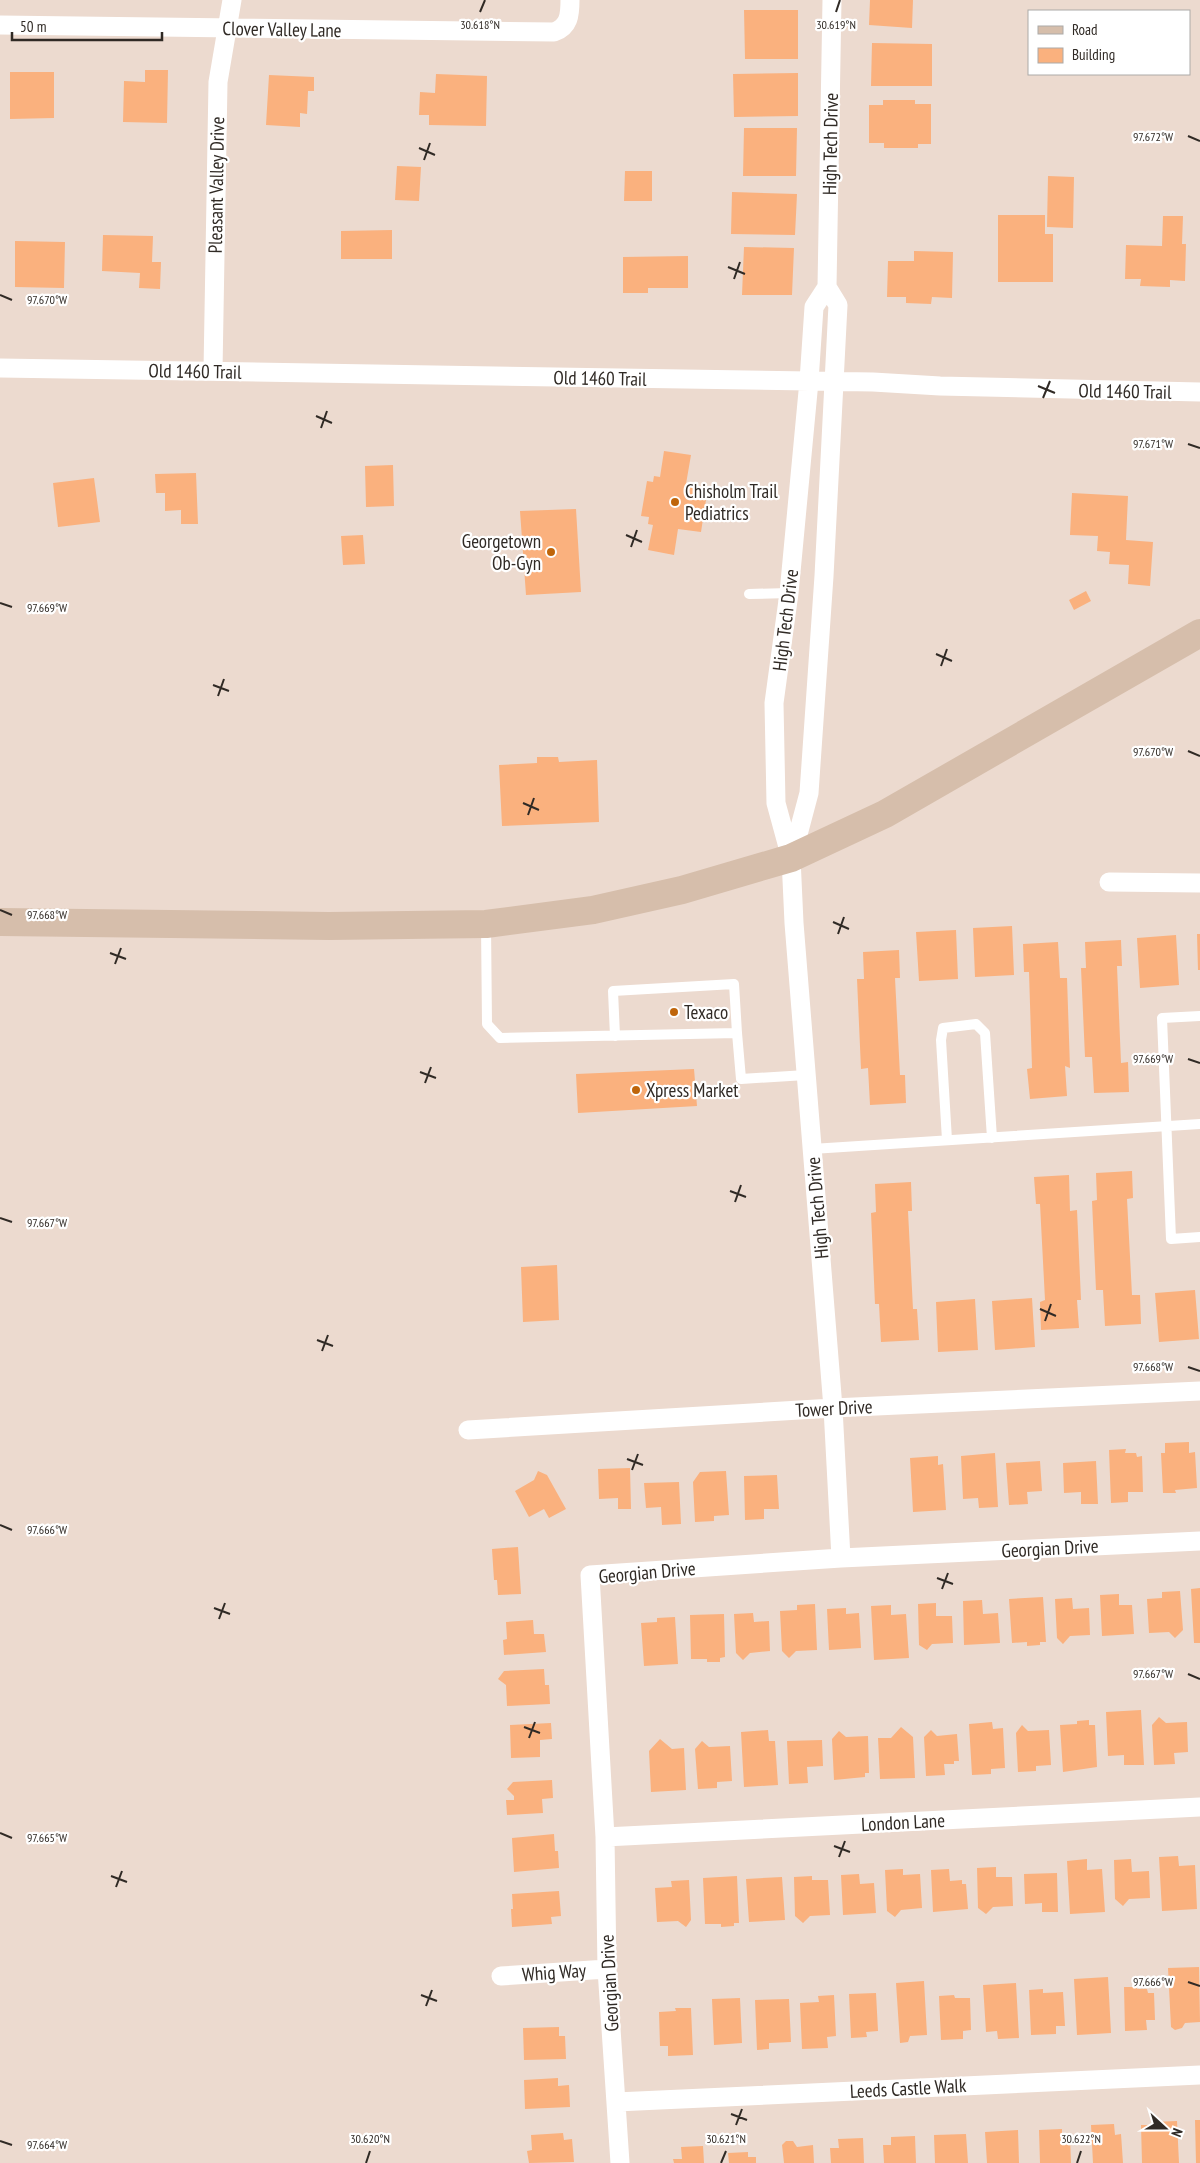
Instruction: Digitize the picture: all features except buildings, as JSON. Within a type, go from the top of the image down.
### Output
[{"type":"main road","points":[[0,922],[329,926],[486,924],[593,910],[682,890],[791,858],[885,814],[1200,634]]},
{"type":"street","name":"Pleasant Valley Drive","points":[[213,372],[218,82],[232,0]]},
{"type":"street","name":"Clover Valley Lane","points":[[0,25],[554,32],[564,28],[569,19],[570,0]]},
{"type":"street","name":"High Tech Drive","points":[[791,858],[809,793],[824,576],[838,306],[827,287],[832,0]]},
{"type":"street","name":"High Tech Drive","points":[[827,287],[814,307],[810,381],[789,593],[774,703],[776,803],[791,858],[806,1075],[833,1408],[841,1558]]},
{"type":"street","name":"Old 1460 Trail","points":[[0,368],[873,382],[959,387],[1200,392]]},
{"type":"street","points":[[1109,882],[1200,882]]},
{"type":"street","name":"Tower Drive","points":[[468,1430],[833,1408],[1200,1392]]},
{"type":"street","name":"Georgian Drive","points":[[620,2163],[607,1969],[605,1837],[590,1575],[841,1558],[1200,1541]]},
{"type":"street","name":"London Lane","points":[[605,1837],[1200,1807]]},
{"type":"street","name":"Whig Way","points":[[501,1976],[607,1969]]},
{"type":"street","name":"Leeds Castle Walk","points":[[616,2102],[1200,2075]]},
{"type":"lane","points":[[750,594],[789,593]]},
{"type":"lane","points":[[486,924],[487,1024],[500,1038],[737,1033]]},
{"type":"lane","points":[[614,1036],[613,991],[734,984],[741,1079],[806,1075]]},
{"type":"lane","points":[[1200,1016],[1162,1018],[1171,1239],[1200,1237]]},
{"type":"lane","points":[[947,1140],[941,1040],[943,1028],[976,1024],[985,1033],[992,1138]]},
{"type":"lane","points":[[812,1149],[1200,1124]]},
{"type":"place","name":"Chisholm Trail Pediatrics","points":[[675,502]]},
{"type":"place","name":"Georgetown Ob-Gyn","points":[[551,552]]},
{"type":"place","name":"Texaco","points":[[674,1012]]},
{"type":"place","name":"Xpress Market","points":[[636,1090]]}]
